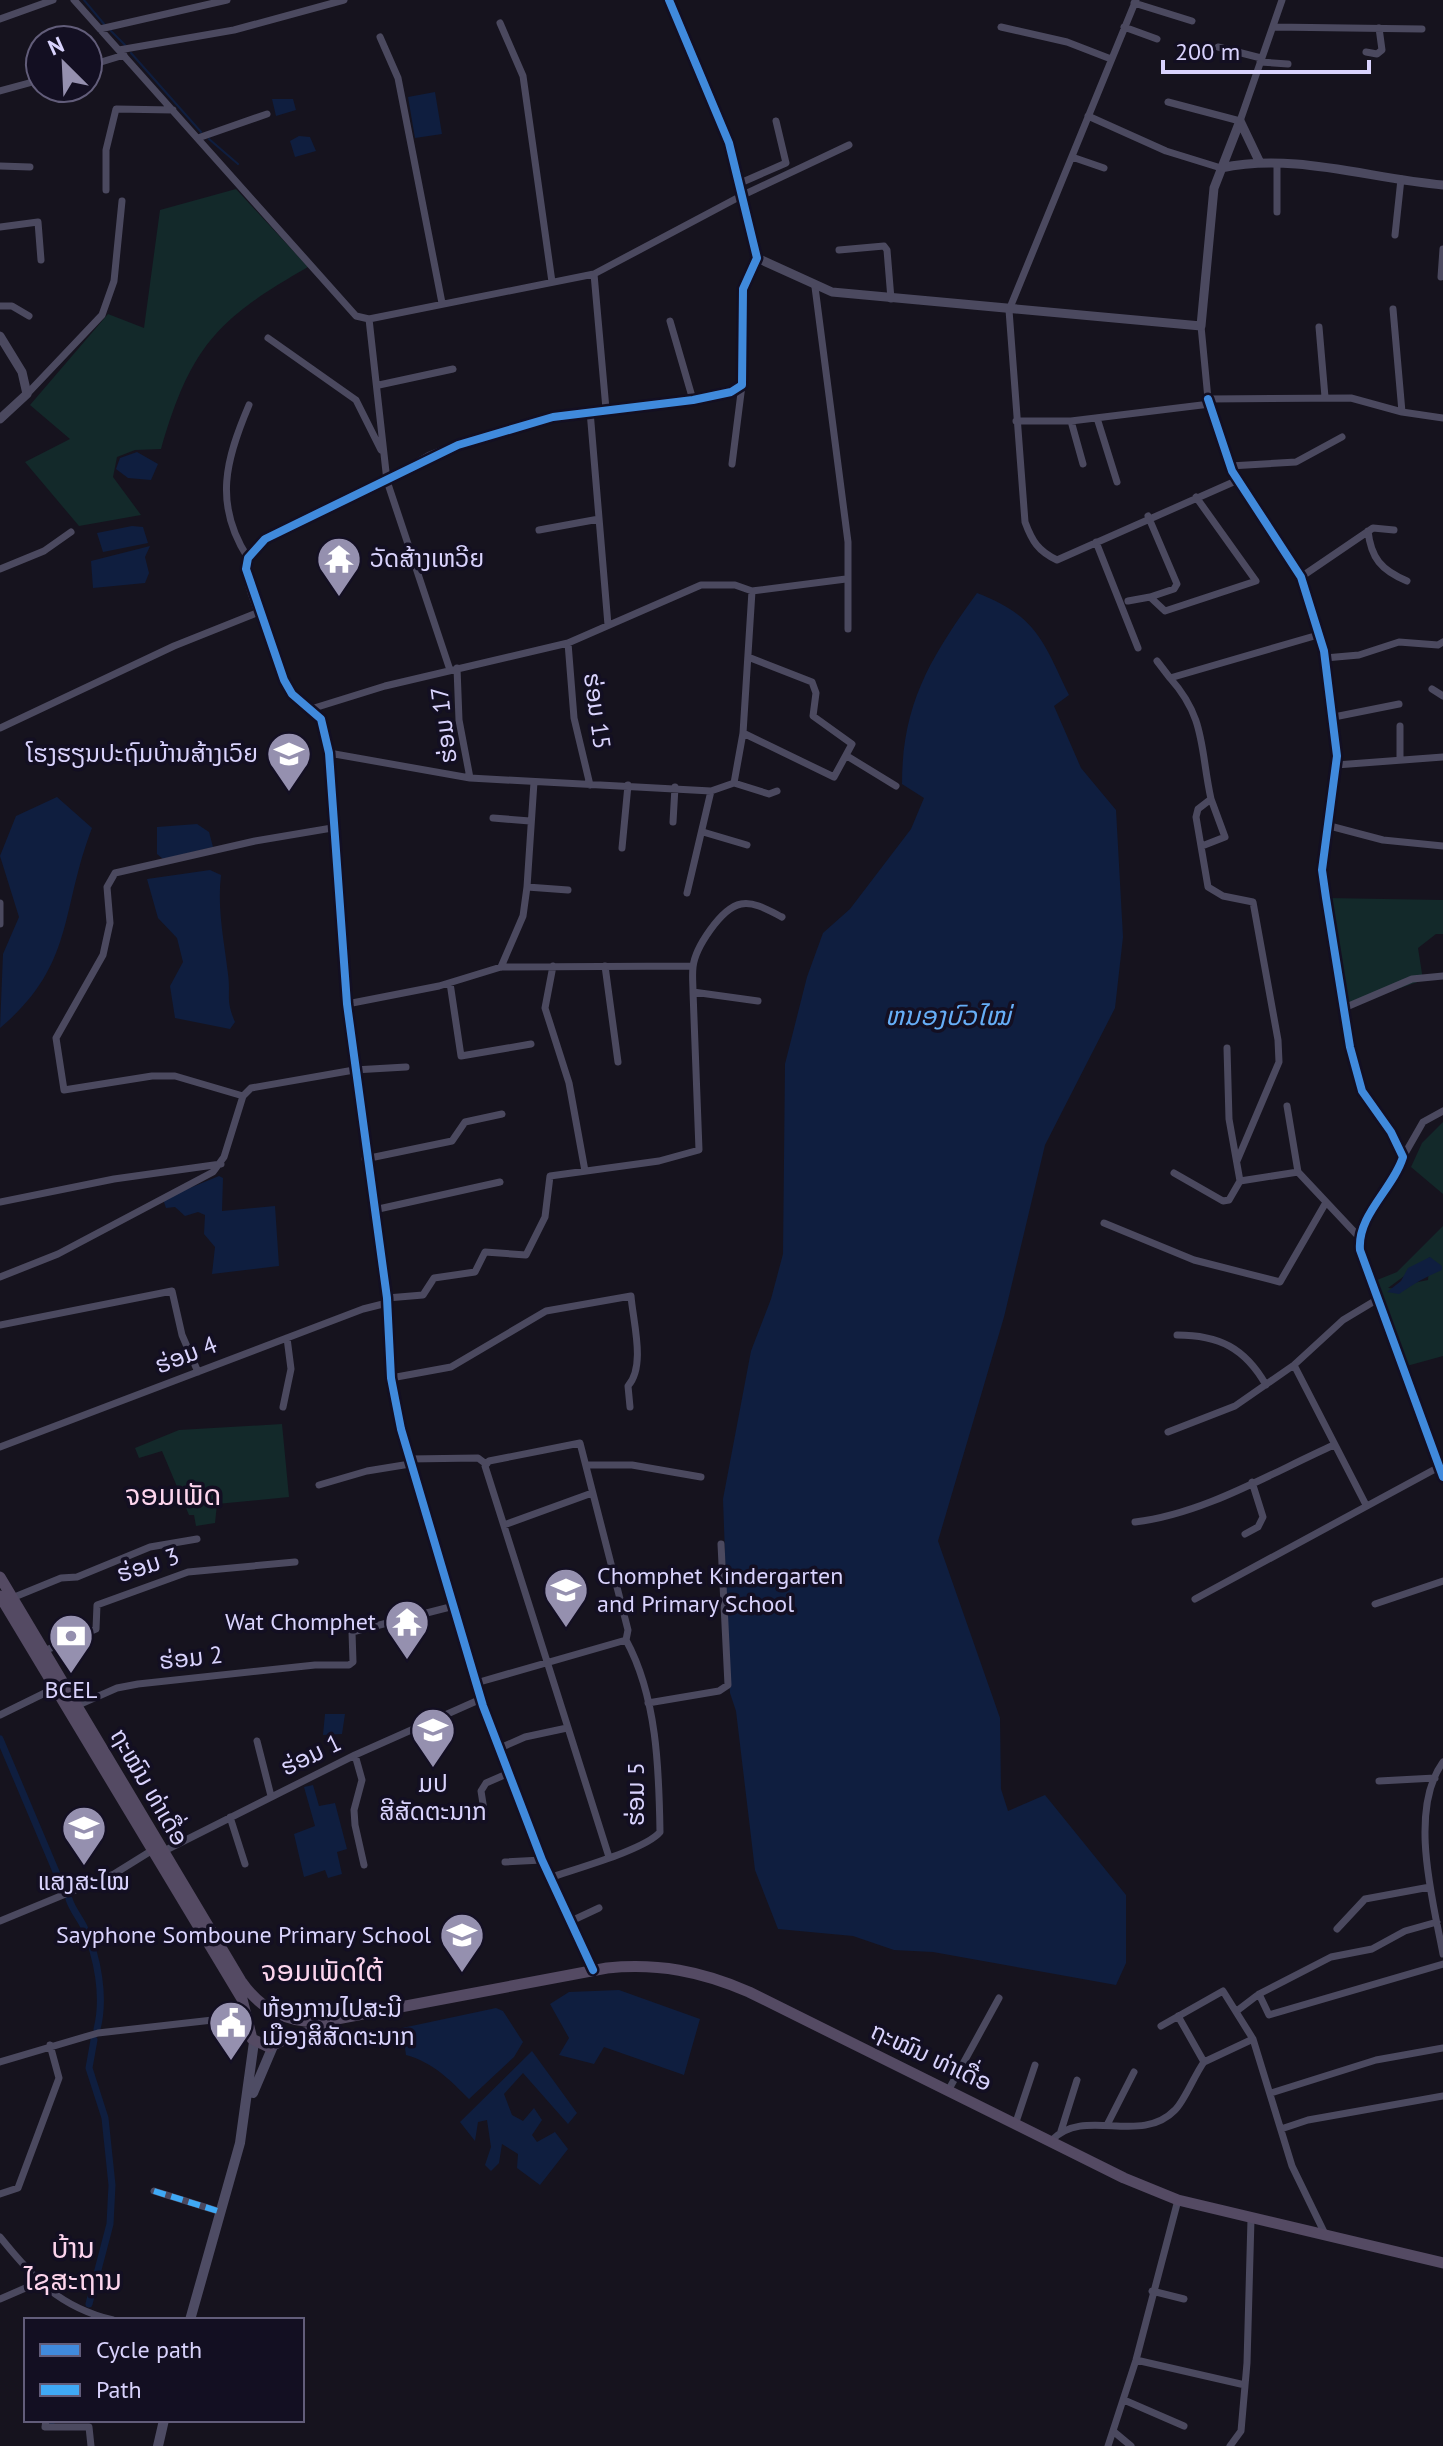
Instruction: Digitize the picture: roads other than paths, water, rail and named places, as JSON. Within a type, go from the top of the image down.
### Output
[{"type":"main road","name":"ຖະໝົນ ທ່າເດື່ອ","points":[[0,1577],[4,1599],[156,1851],[241,1981],[276,2013],[313,2023],[392,2011],[593,1970],[650,1965],[714,1977],[948,2091],[1016,2122],[1057,2136],[1124,2178],[1178,2200],[1443,2263]]},
{"type":"main road","name":"ຖະໝົນ ທ່າເດື່ອ","points":[[4,1599],[44,1651],[249,2019]]},
{"type":"main road","name":"ຖະໝົນ ທ່າເດື່ອ","points":[[277,2043],[392,2011]]},
{"type":"main road","points":[[191,2318],[248,2106],[254,2042],[249,2019],[258,2012],[276,2013],[286,2028],[248,2106]]},
{"type":"main road","points":[[254,2042],[277,2043]]},
{"type":"main road","points":[[158,2446],[164,2422]]},
{"type":"street","points":[[0,19],[53,0]]},
{"type":"street","points":[[74,0],[105,28],[121,52],[356,316],[369,319],[594,274],[741,196],[849,145]]},
{"type":"street","points":[[105,28],[227,0]]},
{"type":"street","points":[[104,59],[121,52],[234,30],[344,0]]},
{"type":"street","points":[[669,0],[729,143],[757,258],[743,289],[742,385],[732,464]]},
{"type":"street","points":[[1282,0],[1214,188],[1205,255],[1201,326],[1209,402],[1230,466],[1301,577],[1325,658],[1334,717],[1336,765],[1322,870],[1344,1008],[1362,1091],[1391,1132],[1403,1157]]},
{"type":"street","points":[[1192,21],[1135,1],[1009,310],[1023,510],[1035,545],[1043,554],[1057,560],[1148,516],[1238,480]]},
{"type":"street","points":[[500,23],[523,76],[552,282]]},
{"type":"street","points":[[1001,27],[1067,42],[1111,59]]},
{"type":"street","points":[[1124,27],[1157,39]]},
{"type":"street","points":[[1273,27],[1422,29]]},
{"type":"street","points":[[1366,52],[1377,54],[1382,50],[1379,28]]},
{"type":"street","points":[[380,37],[398,78],[442,303]]},
{"type":"street","points":[[1218,47],[1260,60],[1288,64]]},
{"type":"street","points":[[0,91],[24,84]]},
{"type":"street","points":[[1168,102],[1240,121],[1260,163]]},
{"type":"street","points":[[106,190],[106,150],[116,109],[173,110]]},
{"type":"street","points":[[198,138],[267,114]]},
{"type":"street","points":[[1088,116],[1166,151],[1221,168],[1260,163],[1349,169],[1443,185]]},
{"type":"street","points":[[738,184],[786,163],[776,121]]},
{"type":"street","points":[[1072,157],[1104,168]]},
{"type":"street","points":[[1277,164],[1277,212]]},
{"type":"street","points":[[0,166],[30,167]]},
{"type":"street","points":[[1395,235],[1401,179]]},
{"type":"street","points":[[0,419],[102,315],[114,281],[122,201]]},
{"type":"street","points":[[0,227],[38,222],[41,260]]},
{"type":"street","points":[[839,250],[878,245],[887,250],[891,299]]},
{"type":"street","points":[[1441,277],[1443,249]]},
{"type":"street","points":[[757,258],[793,272],[815,287],[891,299],[1201,326]]},
{"type":"street","points":[[594,274],[606,409]]},
{"type":"street","points":[[815,287],[848,542],[848,629]]},
{"type":"street","points":[[0,306],[12,306],[29,316]]},
{"type":"street","points":[[1393,309],[1402,412]]},
{"type":"street","points":[[369,319],[379,385],[382,452]]},
{"type":"street","points":[[670,321],[693,400]]},
{"type":"street","points":[[1319,327],[1325,397]]},
{"type":"street","points":[[0,336],[22,372],[27,394]]},
{"type":"street","points":[[268,338],[356,400],[382,452]]},
{"type":"street","points":[[379,385],[453,369]]},
{"type":"street","points":[[248,558],[265,539],[458,445],[553,417],[693,400],[731,392],[742,385]]},
{"type":"street","points":[[1016,421],[1071,421],[1209,402],[1325,397],[1351,398],[1402,412],[1443,418]]},
{"type":"street","points":[[249,405],[231,446],[226,474],[227,510],[248,558],[247,580],[284,680],[292,694],[311,709],[323,724],[329,753],[347,1004],[365,1159],[387,1301],[391,1378],[410,1461],[481,1699],[549,1878],[593,1970]]},
{"type":"street","points":[[590,411],[608,625]]},
{"type":"street","points":[[1097,418],[1117,482]]},
{"type":"street","points":[[1071,421],[1083,464]]},
{"type":"street","points":[[1230,466],[1296,462],[1342,437]]},
{"type":"street","name":"ຮ່ອມ 17","points":[[382,452],[387,481],[453,669],[470,778]]},
{"type":"street","points":[[1150,597],[1165,611],[1256,581],[1196,497]]},
{"type":"street","points":[[1128,601],[1174,589],[1177,584],[1148,516]]},
{"type":"street","points":[[539,530],[599,519]]},
{"type":"street","points":[[1301,577],[1368,531],[1376,527],[1394,530]]},
{"type":"street","points":[[1368,531],[1372,555],[1388,573],[1407,581]]},
{"type":"street","points":[[0,569],[44,551],[71,532]]},
{"type":"street","points":[[1096,542],[1138,648]]},
{"type":"street","points":[[311,709],[453,669],[568,643],[701,585],[722,583],[752,591],[846,579]]},
{"type":"street","points":[[734,783],[743,733],[752,591]]},
{"type":"street","points":[[0,728],[174,646],[259,612]]},
{"type":"street","points":[[1170,678],[1318,635]]},
{"type":"street","points":[[1325,658],[1359,655],[1399,642],[1438,645],[1443,642]]},
{"type":"street","name":"ຮ່ອມ 15","points":[[568,643],[574,718],[590,785]]},
{"type":"street","points":[[743,733],[834,777],[847,756],[851,740],[813,716],[816,693],[812,682],[748,657]]},
{"type":"street","points":[[1157,661],[1190,702],[1199,721],[1211,799],[1225,837],[1202,846]]},
{"type":"street","points":[[1432,689],[1443,696]]},
{"type":"street","points":[[1334,717],[1399,704]]},
{"type":"street","points":[[1400,726],[1400,759]]},
{"type":"street","points":[[329,753],[470,778],[711,791],[734,783],[769,794],[777,791]]},
{"type":"street","points":[[847,756],[896,786]]},
{"type":"street","points":[[1336,765],[1443,757]]},
{"type":"street","points":[[501,967],[523,916],[534,782]]},
{"type":"street","points":[[622,848],[628,785]]},
{"type":"street","points":[[673,822],[675,787]]},
{"type":"street","points":[[687,893],[711,791]]},
{"type":"street","points":[[1211,799],[1198,809],[1196,817],[1208,887],[1223,896],[1253,902],[1278,1040],[1279,1062],[1237,1161]]},
{"type":"street","points":[[493,818],[530,821]]},
{"type":"street","points":[[1326,825],[1397,843],[1443,846]]},
{"type":"street","points":[[243,1096],[175,1076],[152,1076],[65,1092],[56,1045],[57,1032],[103,955],[110,923],[107,887],[115,873],[255,841],[332,828]]},
{"type":"street","points":[[703,832],[747,845]]},
{"type":"street","points":[[527,887],[568,890]]},
{"type":"street","points":[[0,903],[0,924]]},
{"type":"street","points":[[553,966],[545,1008],[569,1083],[585,1171],[659,1161],[699,1150],[693,992],[693,966],[698,951],[728,912],[738,905],[754,905],[782,917]]},
{"type":"street","points":[[605,966],[618,1062]]},
{"type":"street","points":[[347,1004],[450,983],[501,967],[693,966]]},
{"type":"street","points":[[1344,1008],[1412,979],[1443,976]]},
{"type":"street","points":[[450,983],[461,1056],[531,1044]]},
{"type":"street","points":[[693,992],[758,1001]]},
{"type":"street","points":[[1174,1173],[1223,1201],[1232,1197],[1240,1181],[1229,1119],[1227,1048]]},
{"type":"street","points":[[0,1277],[58,1254],[213,1172],[221,1164],[243,1096],[251,1088],[354,1070],[406,1067]]},
{"type":"street","points":[[1287,1106],[1298,1172],[1359,1237]]},
{"type":"street","points":[[1443,1111],[1423,1122],[1403,1157],[1396,1179],[1377,1200],[1359,1237],[1360,1250],[1443,1477]]},
{"type":"street","points":[[365,1159],[452,1141],[465,1122],[502,1114]]},
{"type":"street","points":[[0,1202],[114,1179],[221,1164]]},
{"type":"street","name":"ຮ່ອມ 4","points":[[0,1447],[387,1301],[423,1295],[433,1279],[475,1272],[485,1252],[526,1255],[545,1217],[550,1176],[585,1171]]},
{"type":"street","points":[[1240,1181],[1298,1172]]},
{"type":"street","points":[[374,1210],[500,1182]]},
{"type":"street","points":[[1104,1223],[1194,1260],[1280,1282],[1325,1204]]},
{"type":"street","points":[[0,1325],[172,1291],[182,1335],[198,1372]]},
{"type":"street","points":[[391,1378],[451,1367],[546,1311],[631,1296],[637,1365],[635,1378],[628,1386],[630,1407]]},
{"type":"street","points":[[1168,1432],[1235,1406],[1294,1365],[1331,1329],[1378,1299]]},
{"type":"street","points":[[1177,1335],[1195,1335],[1237,1348],[1255,1366],[1266,1385]]},
{"type":"street","points":[[283,1407],[291,1369],[287,1338]]},
{"type":"street","points":[[1294,1365],[1366,1505]]},
{"type":"street","points":[[486,1464],[580,1443],[587,1465],[632,1465],[701,1477]]},
{"type":"street","points":[[1135,1522],[1159,1519],[1200,1505],[1334,1445]]},
{"type":"street","points":[[319,1485],[410,1461],[478,1458],[486,1464],[609,1857]]},
{"type":"street","name":"ຮ່ອມ 5","points":[[549,1878],[654,1839],[660,1832],[658,1767],[648,1703],[626,1640],[628,1630],[587,1465]]},
{"type":"street","points":[[1195,1599],[1439,1467]]},
{"type":"street","points":[[1245,1534],[1258,1527],[1263,1517],[1252,1482]]},
{"type":"street","points":[[504,1525],[592,1493]]},
{"type":"street","points":[[4,1599],[61,1578],[91,1572],[150,1547],[197,1539]]},
{"type":"street","points":[[648,1703],[719,1691],[728,1685],[721,1544]]},
{"type":"street","name":"ຮ່ອມ 3","points":[[44,1651],[96,1629],[97,1605],[137,1588],[195,1571],[295,1562]]},
{"type":"street","points":[[1375,1604],[1443,1581]]},
{"type":"street","name":"ຮ່ອມ 2","points":[[76,1706],[117,1688],[138,1684],[351,1664],[352,1632],[454,1606]]},
{"type":"street","points":[[476,1683],[626,1640]]},
{"type":"street","points":[[0,1715],[55,1688]]},
{"type":"street","name":"ຮ່ອມ 1","points":[[0,1921],[114,1874],[355,1755],[481,1699]]},
{"type":"street","points":[[500,1748],[525,1737],[567,1728]]},
{"type":"street","points":[[257,1741],[271,1796]]},
{"type":"street","points":[[355,1755],[362,1780],[354,1810],[355,1825],[364,1865]]},
{"type":"street","points":[[1443,1762],[1435,1778],[1426,1834],[1430,1887],[1443,1954]]},
{"type":"street","points":[[484,1810],[481,1791],[486,1783],[509,1773]]},
{"type":"street","points":[[1379,1781],[1435,1778]]},
{"type":"street","points":[[230,1817],[245,1864]]},
{"type":"street","points":[[505,1862],[542,1860]]},
{"type":"street","points":[[1337,1929],[1365,1899],[1430,1887]]},
{"type":"street","points":[[569,1922],[599,1908]]},
{"type":"street","points":[[1238,2010],[1259,1994],[1331,1957],[1372,1949],[1405,1931],[1437,1922]]},
{"type":"street","points":[[1259,1994],[1269,2015],[1443,1964]]},
{"type":"street","points":[[1161,2026],[1223,1991],[1238,2010],[1253,2039],[1292,2166],[1326,2236]]},
{"type":"street","points":[[948,2091],[999,1998]]},
{"type":"street","points":[[1178,2016],[1204,2062]]},
{"type":"street","points":[[0,2062],[50,2045],[144,2026],[249,2019]]},
{"type":"street","points":[[1057,2136],[1107,2125],[1139,2129],[1175,2111],[1204,2062],[1253,2039]]},
{"type":"street","points":[[0,2194],[18,2188],[59,2078],[50,2045]]},
{"type":"street","points":[[1271,2093],[1376,2060],[1443,2048]]},
{"type":"street","points":[[1016,2122],[1035,2065]]},
{"type":"street","points":[[1107,2125],[1134,2072]]},
{"type":"street","points":[[1057,2136],[1077,2080]]},
{"type":"street","points":[[1281,2129],[1308,2120],[1443,2096]]},
{"type":"street","points":[[154,2191],[221,2212]]},
{"type":"street","points":[[1108,2446],[1136,2360],[1178,2200]]},
{"type":"street","points":[[1230,2446],[1238,2439],[1245,2385],[1251,2219]]},
{"type":"street","points":[[0,2237],[37,2283],[91,2314],[106,2318]]},
{"type":"street","points":[[0,2299],[37,2283]]},
{"type":"street","points":[[1152,2291],[1184,2299]]},
{"type":"street","points":[[1136,2360],[1245,2385]]},
{"type":"street","points":[[1124,2400],[1184,2426]]},
{"type":"street","points":[[46,2422],[45,2427],[89,2427],[91,2446]]},
{"type":"street","points":[[1113,2431],[1131,2446]]},
{"type":"street","points":[[1238,2439],[1245,2446]]},
{"type":"water","points":[[435,92],[442,134],[415,138],[408,97]]},
{"type":"water","points":[[272,99],[293,99],[296,110],[276,116]]},
{"type":"water","points":[[299,136],[310,137],[316,151],[295,157],[290,141]]},
{"type":"water","points":[[137,452],[158,464],[151,480],[128,478],[116,469],[120,458]]},
{"type":"water","points":[[132,526],[143,527],[148,543],[103,552],[97,533]]},
{"type":"water","points":[[150,546],[145,557],[149,573],[145,583],[93,588],[91,561]]},
{"type":"water","name":"ຫນອງບົວໄໝ່","points":[[977,593],[1013,611],[1036,632],[1069,695],[1054,706],[1081,768],[1116,810],[1123,937],[1115,1008],[1045,1145],[1004,1317],[938,1541],[1000,1718],[1001,1789],[1008,1811],[1045,1795],[1126,1895],[1126,1963],[1116,1985],[933,1952],[894,1950],[853,1936],[778,1929],[755,1870],[736,1711],[730,1693],[723,1499],[751,1351],[771,1299],[783,1254],[785,1064],[807,977],[823,933],[850,909],[911,829],[924,798],[902,784],[907,729],[922,682],[933,660]]},
{"type":"water","points":[[57,797],[92,828],[54,959],[42,982],[24,1005],[0,1028],[3,954],[19,917],[0,856],[16,816]]},
{"type":"water","points":[[197,824],[209,832],[213,847],[163,859],[157,854],[157,827]]},
{"type":"water","points":[[210,870],[221,875],[220,900],[229,1003],[235,1022],[230,1029],[175,1018],[170,986],[183,962],[177,938],[158,918],[147,879]]},
{"type":"water","points":[[219,1176],[223,1178],[222,1211],[275,1206],[279,1266],[212,1274],[215,1247],[204,1234],[205,1215],[198,1212],[185,1216],[175,1207],[166,1208],[163,1199]]},
{"type":"water","points":[[1430,1257],[1442,1266],[1442,1270],[1399,1294],[1387,1292],[1401,1281],[1408,1268]]},
{"type":"water","points":[[325,1714],[345,1714],[342,1734],[323,1735]]},
{"type":"water","points":[[313,1785],[319,1806],[335,1803],[347,1849],[337,1852],[342,1874],[328,1878],[325,1870],[304,1877],[294,1834],[315,1826],[304,1787]]},
{"type":"water","points":[[619,1990],[700,2019],[684,2075],[604,2047],[594,2064],[559,2055],[569,2038],[550,2004],[569,1992]]},
{"type":"water","points":[[496,2008],[503,2011],[523,2042],[514,2057],[469,2099],[433,2067],[406,2055],[402,2028]]},
{"type":"water","points":[[532,2051],[577,2113],[568,2124],[523,2073],[504,2094],[512,2115],[523,2121],[534,2108],[542,2120],[532,2135],[537,2142],[555,2132],[568,2149],[540,2185],[517,2168],[518,2154],[502,2144],[499,2163],[491,2171],[485,2165],[491,2147],[487,2120],[478,2122],[475,2141],[460,2122]]},
{"type":"waterway","points":[[84,0],[104,24]]},
{"type":"waterway","points":[[111,31],[125,45]]},
{"type":"waterway","points":[[131,53],[201,132]]},
{"type":"waterway","points":[[209,139],[238,164]]},
{"type":"waterway","points":[[0,1739],[65,1893]]},
{"type":"waterway","points":[[69,1899],[84,1927],[96,1964],[100,1991],[97,2029]]},
{"type":"waterway","points":[[89,2304],[110,2224],[112,2185],[105,2118],[89,2068],[94,2040]]},
{"type":"place","name":"ວັດສ້າງເຫວີຍ","points":[[339,598]]},
{"type":"place","name":"ໂຮງຮຽນປະຖົມບ້ານສ້າງເວົຍ","points":[[289,793]]},
{"type":"place","name":"Chomphet Kindergarten and Primary School","points":[[566,1629]]},
{"type":"place","name":"Wat Chomphet","points":[[407,1661]]},
{"type":"place","name":"BCEL","points":[[71,1675]]},
{"type":"place","name":"ມປ ສີສັດຕະນາກ","points":[[433,1769]]},
{"type":"place","name":"ແສງສະໄໝ","points":[[84,1867]]},
{"type":"place","name":"Sayphone Somboune Primary School","points":[[462,1974]]},
{"type":"place","name":"ຫ້ອງການໄປສະນີ ເມືອງສິສັດຕະນາກ","points":[[231,2062]]},
{"type":"district","name":"ຈອມເພັດ","points":[[173,1495]]},
{"type":"district","name":"ຈອມເພັດໃຕ້","points":[[322,1971]]},
{"type":"district","name":"ບ້ານ ໄຊສະຖານ","points":[[73,2264]]}]
